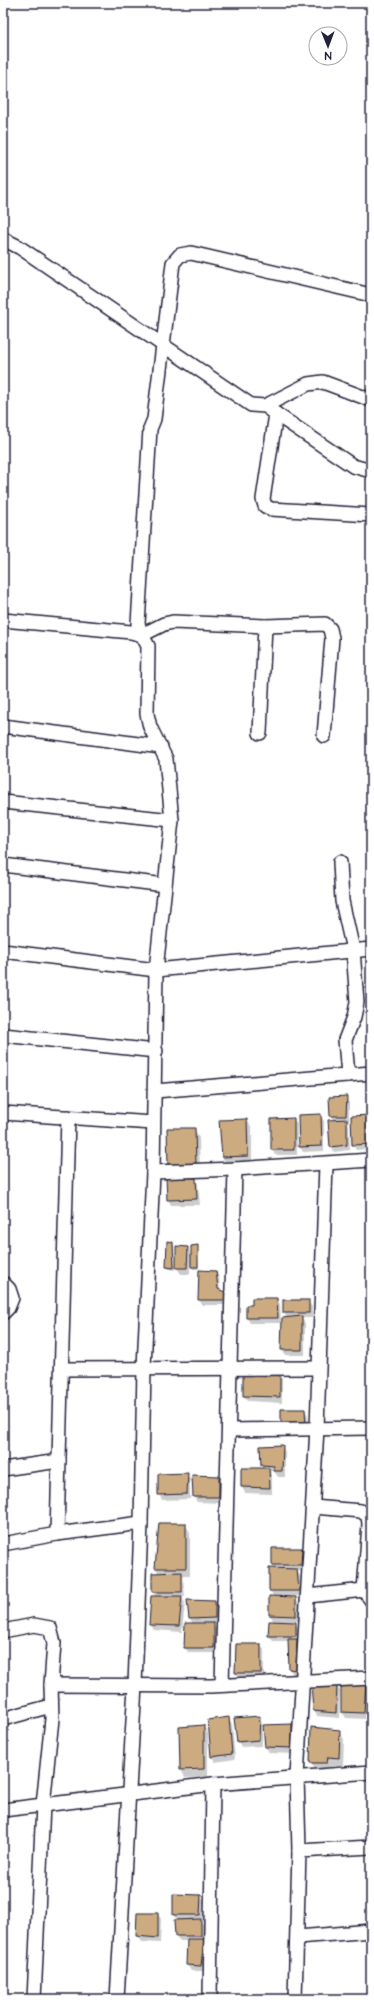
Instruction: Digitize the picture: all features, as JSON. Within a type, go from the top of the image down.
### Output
[{"type":"street","points":[[3,239],[19,247],[251,406],[271,410],[353,466],[371,471]]},
{"type":"street","points":[[117,1999],[135,1686],[141,1523],[144,1368],[153,1172],[153,1123],[156,1051],[156,970],[172,820],[166,759],[150,727],[147,714],[148,646],[138,624],[150,429],[154,419],[174,263],[180,255],[190,253],[371,295]]},
{"type":"street","points":[[371,400],[324,382],[315,382],[308,384],[271,410],[263,499],[265,506],[271,509],[371,515]]},
{"type":"street","points":[[3,620],[131,632],[142,635],[164,624],[173,622],[265,626],[325,624],[330,630],[332,638],[324,736]]},
{"type":"street","points":[[260,733],[265,626]]},
{"type":"street","points":[[3,726],[161,747]]},
{"type":"street","points":[[3,802],[172,820]]},
{"type":"street","points":[[340,862],[342,901],[353,950],[357,1002],[354,1017],[345,1040],[348,1075]]},
{"type":"street","points":[[3,865],[165,885]]},
{"type":"street","points":[[3,951],[156,970],[371,949]]},
{"type":"street","points":[[3,1035],[156,1051]]},
{"type":"street","points":[[155,1091],[371,1073]]},
{"type":"street","points":[[3,1113],[153,1123]]},
{"type":"street","points":[[57,1534],[68,1117]]},
{"type":"street","points":[[153,1172],[326,1164],[371,1160]]},
{"type":"street","points":[[295,1999],[298,1937],[297,1777],[317,1428],[326,1164]]},
{"type":"street","points":[[222,1685],[230,1430],[235,1169]]},
{"type":"street","points":[[3,1283],[9,1289],[12,1298],[8,1308],[3,1313]]},
{"type":"street","points":[[62,1368],[318,1368]]},
{"type":"street","points":[[230,1430],[371,1428]]},
{"type":"street","points":[[3,1469],[59,1462]]},
{"type":"street","points":[[308,1596],[367,1595],[368,1516],[361,1511],[313,1507]]},
{"type":"street","points":[[3,1544],[57,1534],[141,1523]]},
{"type":"street","points":[[3,1631],[34,1625],[50,1628],[54,1643],[51,1685],[52,1719],[43,1805],[34,1999]]},
{"type":"street","points":[[51,1685],[222,1685],[371,1678]]},
{"type":"street","points":[[3,1719],[51,1706]]},
{"type":"street","points":[[3,1810],[213,1784],[371,1772]]},
{"type":"street","points":[[210,1999],[213,1784]]},
{"type":"street","points":[[298,1851],[371,1847]]},
{"type":"street","points":[[298,1937],[371,1931]]},
{"type":"building","points":[[347,1096],[346,1116],[330,1116],[329,1097]]},
{"type":"building","points":[[321,1114],[322,1146],[299,1147],[298,1115]]},
{"type":"building","points":[[371,1115],[371,1144],[352,1145],[351,1116]]},
{"type":"building","points":[[294,1118],[294,1150],[271,1150],[271,1119]]},
{"type":"building","points":[[247,1119],[248,1156],[222,1157],[219,1120]]},
{"type":"building","points":[[347,1119],[347,1145],[330,1147],[328,1120]]},
{"type":"building","points":[[167,1128],[195,1128],[196,1165],[168,1166]]},
{"type":"building","points":[[166,1177],[196,1178],[197,1199],[167,1200]]},
{"type":"building","points":[[167,1241],[173,1242],[174,1268],[166,1267]]},
{"type":"building","points":[[198,1245],[198,1267],[191,1267],[191,1246]]},
{"type":"building","points":[[176,1246],[188,1247],[187,1268],[176,1268]]},
{"type":"building","points":[[199,1270],[216,1271],[218,1289],[227,1293],[226,1300],[198,1300]]},
{"type":"building","points":[[252,1298],[277,1298],[278,1318],[246,1318],[246,1305],[252,1305]]},
{"type":"building","points":[[283,1300],[309,1300],[309,1313],[283,1313]]},
{"type":"building","points":[[302,1316],[302,1350],[281,1350],[282,1318]]},
{"type":"building","points":[[280,1372],[280,1397],[243,1396],[243,1373]]},
{"type":"building","points":[[281,1409],[305,1409],[306,1426],[281,1426]]},
{"type":"building","points":[[283,1445],[282,1471],[274,1471],[274,1466],[261,1465],[260,1446]]},
{"type":"building","points":[[241,1468],[269,1468],[270,1488],[241,1487]]},
{"type":"building","points":[[188,1473],[187,1494],[158,1495],[158,1474]]},
{"type":"building","points":[[192,1475],[219,1476],[219,1497],[193,1497]]},
{"type":"building","points":[[159,1523],[186,1523],[186,1568],[155,1568]]},
{"type":"building","points":[[272,1548],[302,1548],[301,1565],[272,1565]]},
{"type":"building","points":[[269,1568],[297,1569],[299,1591],[269,1591]]},
{"type":"building","points":[[182,1572],[182,1592],[152,1592],[152,1573]]},
{"type":"building","points":[[151,1596],[182,1596],[179,1626],[149,1625]]},
{"type":"building","points":[[269,1596],[296,1597],[296,1616],[269,1615]]},
{"type":"building","points":[[187,1600],[215,1601],[215,1618],[189,1619]]},
{"type":"building","points":[[269,1621],[296,1622],[296,1636],[268,1636]]},
{"type":"building","points":[[185,1623],[214,1623],[214,1648],[184,1648]]},
{"type":"building","points":[[288,1639],[297,1639],[296,1670],[289,1669]]},
{"type":"building","points":[[236,1644],[261,1644],[261,1673],[235,1673]]},
{"type":"building","points":[[366,1682],[364,1713],[341,1712],[341,1683]]},
{"type":"building","points":[[311,1683],[337,1684],[336,1713],[313,1711]]},
{"type":"building","points":[[260,1716],[259,1740],[237,1742],[234,1718]]},
{"type":"building","points":[[229,1717],[232,1754],[211,1757],[208,1720]]},
{"type":"building","points":[[292,1724],[292,1748],[265,1747],[263,1725]]},
{"type":"building","points":[[204,1725],[204,1769],[180,1770],[179,1727]]},
{"type":"building","points":[[311,1727],[340,1730],[339,1758],[328,1757],[327,1763],[310,1763]]},
{"type":"building","points":[[173,1894],[201,1895],[200,1915],[173,1915]]},
{"type":"building","points":[[137,1913],[158,1913],[158,1938],[136,1936]]},
{"type":"building","points":[[201,1919],[201,1936],[175,1936],[174,1920]]},
{"type":"building","points":[[187,1939],[204,1939],[201,1966],[186,1965]]}]
